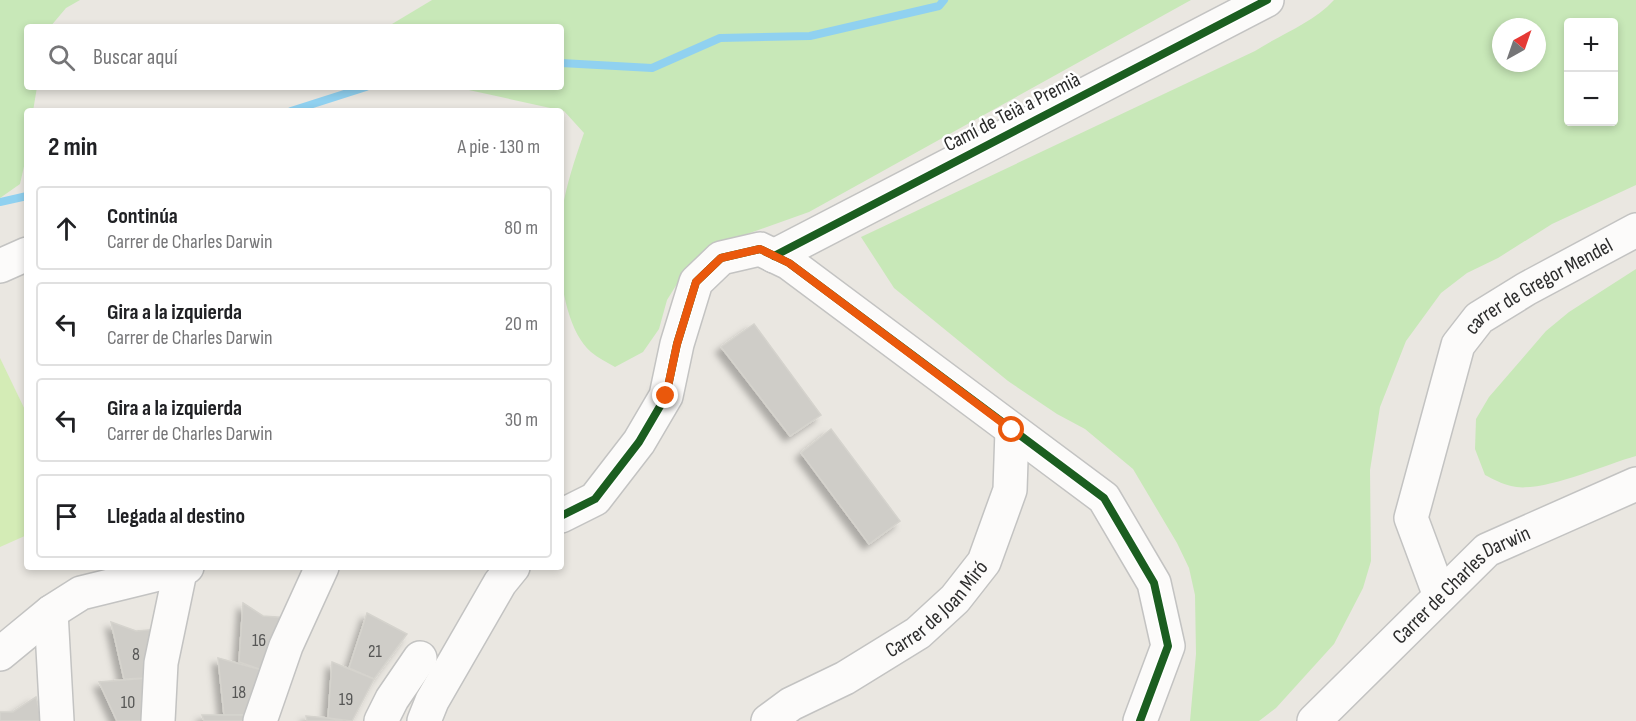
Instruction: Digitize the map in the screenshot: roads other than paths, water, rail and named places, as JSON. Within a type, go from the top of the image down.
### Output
[{"type":"street","name":"Camí de Teià a Premià","points":[[774,256],[1267,0]]},
{"type":"street","name":"carrer de Gregor Mendel","points":[[1440,596],[1412,518],[1458,345],[1479,318],[1526,289],[1636,230]]},
{"type":"street","points":[[564,514],[594,499],[639,442],[666,396],[677,344],[696,282],[721,258],[760,249],[789,263],[1104,498],[1154,583],[1168,646],[1140,721]]},
{"type":"street","points":[[0,266],[24,255]]},
{"type":"street","name":"Carrer de Joan Miró","points":[[768,721],[791,704],[845,678],[918,633],[955,599],[984,562],[1010,490],[1012,430]]},
{"type":"street","name":"Carrer de Charles Darwin","points":[[1314,721],[1487,550],[1636,484]]},
{"type":"street","points":[[0,654],[51,612],[81,593],[170,570]]},
{"type":"street","points":[[158,721],[161,663],[181,570]]},
{"type":"street","points":[[260,721],[286,646],[321,570]]},
{"type":"street","points":[[424,721],[437,691],[500,583],[511,570]]},
{"type":"street","points":[[51,612],[57,721]]},
{"type":"street","points":[[381,721],[392,699],[420,658]]},
{"type":"waterway","points":[[564,63],[652,68],[720,38],[810,36],[939,6],[944,0]]},
{"type":"waterway","points":[[300,108],[357,90]]},
{"type":"waterway","points":[[0,202],[24,197]]}]
